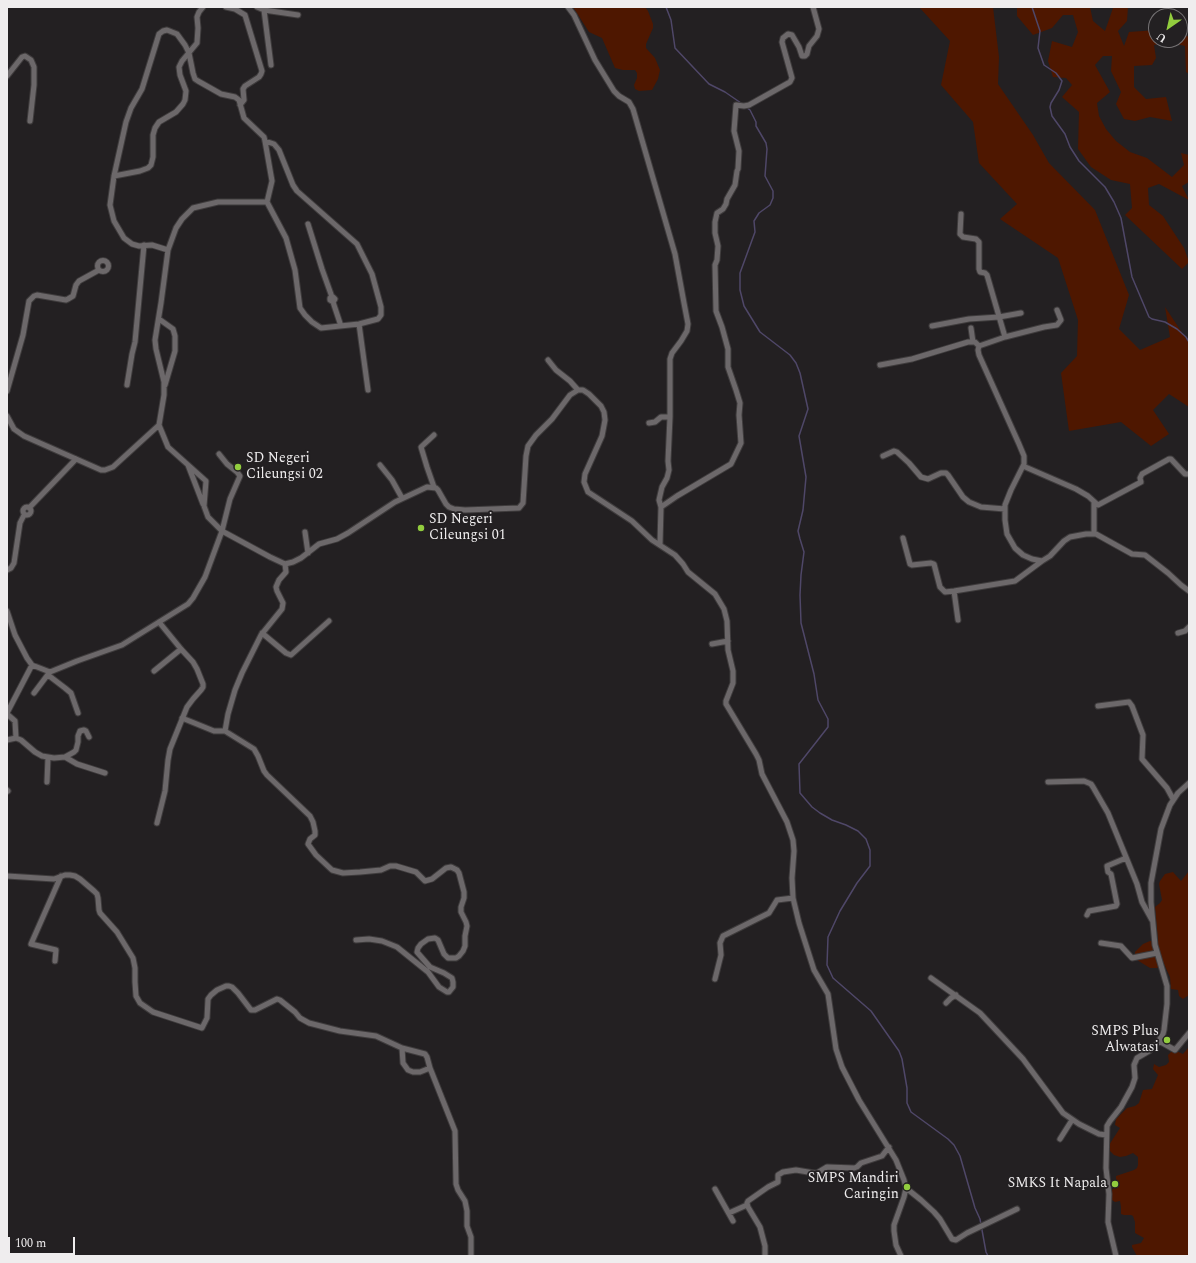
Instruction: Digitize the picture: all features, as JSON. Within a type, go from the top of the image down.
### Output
[{"type":"street","points":[[114,176],[140,171],[151,165],[154,157],[153,141],[155,128],[159,122],[176,112],[185,100],[186,91],[180,75],[179,67],[197,43],[197,17],[203,7]]},
{"type":"street","points":[[226,7],[235,9],[244,15],[262,71],[259,77],[243,89],[244,100],[240,106]]},
{"type":"street","points":[[257,7],[264,10],[298,15]]},
{"type":"street","points":[[568,7],[574,15],[596,60],[614,91],[631,105],[675,254],[688,324],[684,337],[672,353],[670,359],[669,470],[659,500],[661,507],[660,544]]},
{"type":"street","points":[[661,507],[731,464],[741,443],[739,415],[740,403],[728,367],[728,349],[716,310],[715,265],[718,246],[715,233],[715,222],[717,213],[723,209],[735,186],[739,151],[737,140],[734,136],[736,105],[749,105],[790,82],[792,78],[782,42],[783,38],[788,34],[792,35],[802,56],[805,56],[809,46],[817,36],[820,29],[814,7]]},
{"type":"street","points":[[264,10],[271,65]]},
{"type":"street","points":[[168,250],[152,245],[139,246],[132,244],[124,238],[114,221],[110,205],[114,176],[126,122],[131,108],[142,89],[159,34],[167,30],[177,34],[183,41],[189,53],[195,79],[221,94],[237,98],[244,118],[264,137],[272,181],[267,202],[286,238],[295,270],[300,308],[305,315],[321,328],[359,324],[378,319],[381,312],[381,307],[372,274],[357,244],[297,191],[293,185],[279,150],[274,144],[265,141]]},
{"type":"street","points":[[7,76],[22,57],[25,56],[31,60],[34,67],[34,85],[30,121]]},
{"type":"street","points":[[204,506],[206,480],[168,447],[159,425],[164,382],[156,344],[168,250],[176,228],[182,219],[193,208],[218,202],[267,202]]},
{"type":"street","points":[[961,214],[960,234],[963,237],[976,239],[979,242],[979,271],[987,275],[1005,337]]},
{"type":"street","points":[[308,224],[341,326]]},
{"type":"street","points":[[127,385],[135,342],[144,246]]},
{"type":"street","points":[[7,391],[23,335],[30,299],[37,295],[66,300],[73,296],[79,281],[99,270]]},
{"type":"street","points":[[979,346],[1005,337],[1057,325],[1061,320],[1057,310]]},
{"type":"street","points":[[932,326],[969,319],[999,317],[1021,313]]},
{"type":"street","points":[[159,320],[172,330],[176,336],[174,351],[164,390]]},
{"type":"street","points":[[359,324],[368,390]]},
{"type":"street","points":[[971,328],[973,342]]},
{"type":"street","points":[[880,365],[912,359],[973,342],[977,343],[979,346]]},
{"type":"street","points":[[979,346],[979,354],[1023,451],[1023,466],[1006,500],[1005,520],[1007,534],[1015,548],[1032,559],[1042,561]]},
{"type":"street","points":[[548,360],[556,370],[570,381],[578,390]]},
{"type":"street","points":[[434,435],[421,447],[434,487],[438,490],[446,504],[451,508],[465,510],[519,508],[523,503],[528,446],[536,435],[552,419],[570,395],[578,390],[583,390],[601,406],[604,412],[605,420],[602,436],[585,474],[584,482],[586,488],[592,495],[632,521],[647,536],[675,555],[688,572],[715,594],[721,604],[726,616],[728,650],[733,671],[733,683],[726,700],[726,704],[756,754],[762,774],[787,822],[794,846],[792,878],[793,898],[799,923],[814,970],[828,994],[835,1042],[842,1067],[859,1100],[889,1147],[900,1170],[906,1188],[894,1225],[896,1244],[901,1256]]},
{"type":"street","points":[[7,416],[14,429],[24,436],[101,470],[110,469],[159,425]]},
{"type":"street","points":[[649,423],[655,422],[662,417],[670,417]]},
{"type":"street","points":[[883,456],[894,451],[901,454],[921,477],[928,479],[941,473],[946,473],[963,497],[969,502],[980,506],[1005,509]]},
{"type":"street","points":[[34,693],[49,674],[77,661],[122,645],[188,604],[193,598],[206,573],[222,531],[230,499],[240,476],[222,460],[219,454]]},
{"type":"street","points":[[1023,466],[1070,486],[1088,496],[1098,505],[1141,482],[1140,478],[1142,474],[1168,458],[1171,459],[1185,474],[1189,474]]},
{"type":"street","points":[[7,570],[14,564],[20,523],[24,515],[23,510],[25,507],[29,508],[76,459]]},
{"type":"street","points":[[188,464],[208,517],[222,531],[270,558],[285,564],[293,562],[319,544],[337,539],[348,533],[402,498],[427,487],[434,487]]},
{"type":"street","points":[[380,465],[392,480],[402,498]]},
{"type":"street","points":[[1094,502],[1094,534]]},
{"type":"street","points":[[305,532],[308,553]]},
{"type":"street","points":[[903,538],[910,564],[934,564],[940,587],[945,592],[1015,581],[1050,556],[1064,541],[1070,537],[1094,534],[1106,538],[1132,554],[1145,555],[1189,591]]},
{"type":"street","points":[[225,731],[235,690],[255,645],[262,633],[282,609],[283,603],[276,587],[279,580],[286,572],[285,564]]},
{"type":"street","points":[[954,591],[958,620]]},
{"type":"street","points":[[7,611],[11,626],[19,645],[32,665],[49,674],[66,688],[71,694],[78,713]]},
{"type":"street","points":[[262,633],[291,655],[328,621]]},
{"type":"street","points":[[158,823],[165,791],[169,754],[189,703],[203,687],[195,665],[159,622]]},
{"type":"street","points":[[1178,632],[1184,631],[1189,627]]},
{"type":"street","points":[[712,644],[728,641]]},
{"type":"street","points":[[154,671],[181,649]]},
{"type":"street","points":[[16,738],[15,721],[7,713],[32,665]]},
{"type":"street","points":[[1098,706],[1129,702],[1132,706],[1142,735],[1142,759],[1167,788],[1173,799]]},
{"type":"street","points":[[182,718],[214,731],[225,731],[254,749],[261,767],[267,775],[310,816],[316,831],[315,835],[310,839],[308,844],[316,855],[332,870],[343,873],[360,872],[381,870],[390,866],[396,866],[416,872],[425,880],[432,879],[446,868],[451,867],[457,870],[464,892],[461,912],[467,926],[463,951],[456,958],[448,958],[444,954],[438,940],[432,938],[421,944],[417,952],[430,967],[452,978],[454,982],[449,992],[439,987],[428,972],[396,947],[382,941],[369,939],[356,940]]},
{"type":"street","points":[[7,740],[16,738],[21,740],[39,754],[58,759],[65,757],[76,750],[80,731],[86,731],[89,737]]},
{"type":"street","points":[[47,782],[48,757]]},
{"type":"street","points":[[65,757],[77,764],[105,773]]},
{"type":"street","points":[[1048,782],[1084,781],[1091,784],[1108,813],[1137,884],[1142,902],[1153,921]]},
{"type":"street","points":[[1116,1256],[1108,1222],[1109,1198],[1106,1168],[1106,1135],[1108,1123],[1121,1107],[1132,1087],[1135,1078],[1134,1065],[1136,1058],[1149,1051],[1159,1041],[1164,1030],[1168,996],[1167,986],[1155,945],[1151,902],[1151,883],[1161,829],[1170,805],[1178,793],[1189,783]]},
{"type":"street","points":[[1087,915],[1089,911],[1116,906],[1117,904],[1107,866],[1126,858]]},
{"type":"street","points":[[7,876],[54,879],[65,874],[75,876],[97,894],[100,913],[117,932],[132,958],[135,968],[134,982],[136,996],[140,1002],[153,1012],[202,1028],[207,1018],[208,999],[217,990],[228,986],[232,987],[250,1010],[253,1011],[277,999],[295,1012],[300,1018],[309,1023],[340,1031],[376,1036],[402,1048],[426,1055],[455,1131],[456,1184],[465,1201],[467,1211],[466,1226],[471,1238],[471,1256]]},
{"type":"street","points":[[55,961],[56,950],[31,944],[61,876]]},
{"type":"street","points":[[715,979],[722,955],[720,943],[723,936],[770,913],[777,900],[793,898]]},
{"type":"street","points":[[1101,943],[1119,945],[1132,958],[1157,953]]},
{"type":"street","points":[[931,978],[980,1013],[1030,1068],[1058,1107],[1072,1120],[1090,1130],[1106,1135]]},
{"type":"street","points":[[946,1003],[956,995]]},
{"type":"street","points":[[1159,1041],[1175,1050],[1189,1033]]},
{"type":"street","points":[[402,1048],[403,1063],[408,1070],[416,1073],[430,1068]]},
{"type":"street","points":[[1060,1139],[1072,1120]]},
{"type":"street","points":[[729,1213],[747,1205],[747,1202],[750,1199],[778,1182],[778,1175],[783,1172],[796,1170],[817,1173],[827,1167],[854,1168],[861,1163],[882,1156],[889,1147]]},
{"type":"street","points":[[715,1188],[733,1221]]},
{"type":"street","points":[[906,1188],[934,1212],[952,1239],[956,1240],[967,1233],[1017,1209]]},
{"type":"street","points":[[747,1205],[760,1227],[766,1255]]},
{"type":"shaded area","points":[[573,7],[645,7],[653,24],[646,48],[655,58],[660,70],[658,79],[652,90],[639,91],[635,89],[634,85],[637,78],[637,73],[635,70],[615,68],[602,38],[589,32]]},
{"type":"shaded area","points":[[919,7],[993,7],[999,57],[998,84],[1033,135],[1049,163],[1095,210],[1129,295],[1119,329],[1140,350],[1170,337],[1165,307],[1189,343],[1189,407],[1169,394],[1153,410],[1169,434],[1151,446],[1121,422],[1069,431],[1061,373],[1077,356],[1078,320],[1058,258],[1000,219],[1017,204],[979,163],[973,122],[941,85],[950,41]]},
{"type":"shaded area","points":[[1017,7],[1090,7],[1093,21],[1105,31],[1113,8],[1128,7],[1127,21],[1118,31],[1124,46],[1129,32],[1148,31],[1148,48],[1154,48],[1156,58],[1152,65],[1134,66],[1134,87],[1146,99],[1166,97],[1172,121],[1150,117],[1135,121],[1124,119],[1116,104],[1121,92],[1111,71],[1112,56],[1103,56],[1095,65],[1110,92],[1097,103],[1099,116],[1106,129],[1116,141],[1130,152],[1147,158],[1172,177],[1184,165],[1181,153],[1189,155],[1189,182],[1182,186],[1189,200],[1159,184],[1148,188],[1149,205],[1163,216],[1184,248],[1189,262],[1182,269],[1125,215],[1132,208],[1130,184],[1111,180],[1091,167],[1078,149],[1079,112],[1062,97],[1072,85],[1066,78],[1053,77],[1048,61],[1052,41],[1072,47],[1078,32],[1073,15],[1063,15],[1052,28],[1033,35],[1017,16]]},
{"type":"shaded area","points":[[1188,37],[1189,74],[1186,72],[1185,48],[1188,48]]},
{"type":"shaded area","points":[[1189,871],[1189,995],[1183,999],[1179,996],[1178,990],[1171,989],[1170,977],[1164,964],[1157,968],[1150,968],[1135,958],[1135,952],[1143,944],[1150,941],[1158,941],[1155,907],[1162,900],[1159,884],[1160,881],[1165,874],[1173,872],[1181,881]]},
{"type":"shaded area","points":[[1189,1047],[1189,1256],[1137,1256],[1132,1245],[1141,1243],[1144,1238],[1135,1233],[1135,1222],[1133,1216],[1121,1214],[1120,1201],[1115,1202],[1109,1195],[1116,1184],[1116,1176],[1137,1168],[1138,1157],[1133,1153],[1120,1157],[1114,1155],[1110,1151],[1109,1145],[1120,1128],[1115,1125],[1116,1119],[1127,1108],[1135,1106],[1139,1103],[1143,1090],[1152,1089],[1158,1075],[1153,1069],[1154,1064],[1159,1067],[1166,1065],[1169,1062],[1168,1055],[1171,1052],[1176,1051],[1183,1054]]},
{"type":"waterway","points":[[666,7],[671,20],[675,48],[709,84],[725,92],[741,103]]},
{"type":"waterway","points":[[1032,7],[1040,31],[1038,48],[1044,65],[1056,73],[1062,81],[1059,90],[1051,103],[1050,107],[1052,116],[1065,134],[1070,147],[1079,161],[1105,187],[1114,202],[1121,218],[1132,277],[1149,317],[1165,322],[1177,329],[1189,342]]},
{"type":"waterway","points":[[747,108],[750,110],[756,122],[756,126],[766,143],[765,176],[773,191],[773,198],[770,205],[759,213],[754,221],[755,232],[740,273],[740,290],[744,306],[760,332],[790,355],[796,363],[800,373],[808,409],[799,436],[806,477],[803,510],[798,531],[804,552],[800,595],[801,623],[814,674],[818,700],[828,719],[828,727],[799,764],[800,793],[812,807],[820,813],[858,831],[866,839],[870,850],[870,866],[857,883],[840,911],[828,937],[827,965],[833,978],[871,1011],[899,1051],[902,1059],[907,1088],[907,1103],[911,1112],[954,1145],[960,1156],[975,1208],[980,1219],[988,1256]]},
{"type":"place","name":"SD Negeri Cileungsi 02","points":[[238,467]]},
{"type":"place","name":"SD Negeri Cileungsi 01","points":[[421,528]]},
{"type":"place","name":"SMPS Plus Alwatasi","points":[[1167,1040]]},
{"type":"place","name":"SMKS It Napala","points":[[1115,1184]]},
{"type":"place","name":"SMPS Mandiri Caringin","points":[[907,1187]]}]
